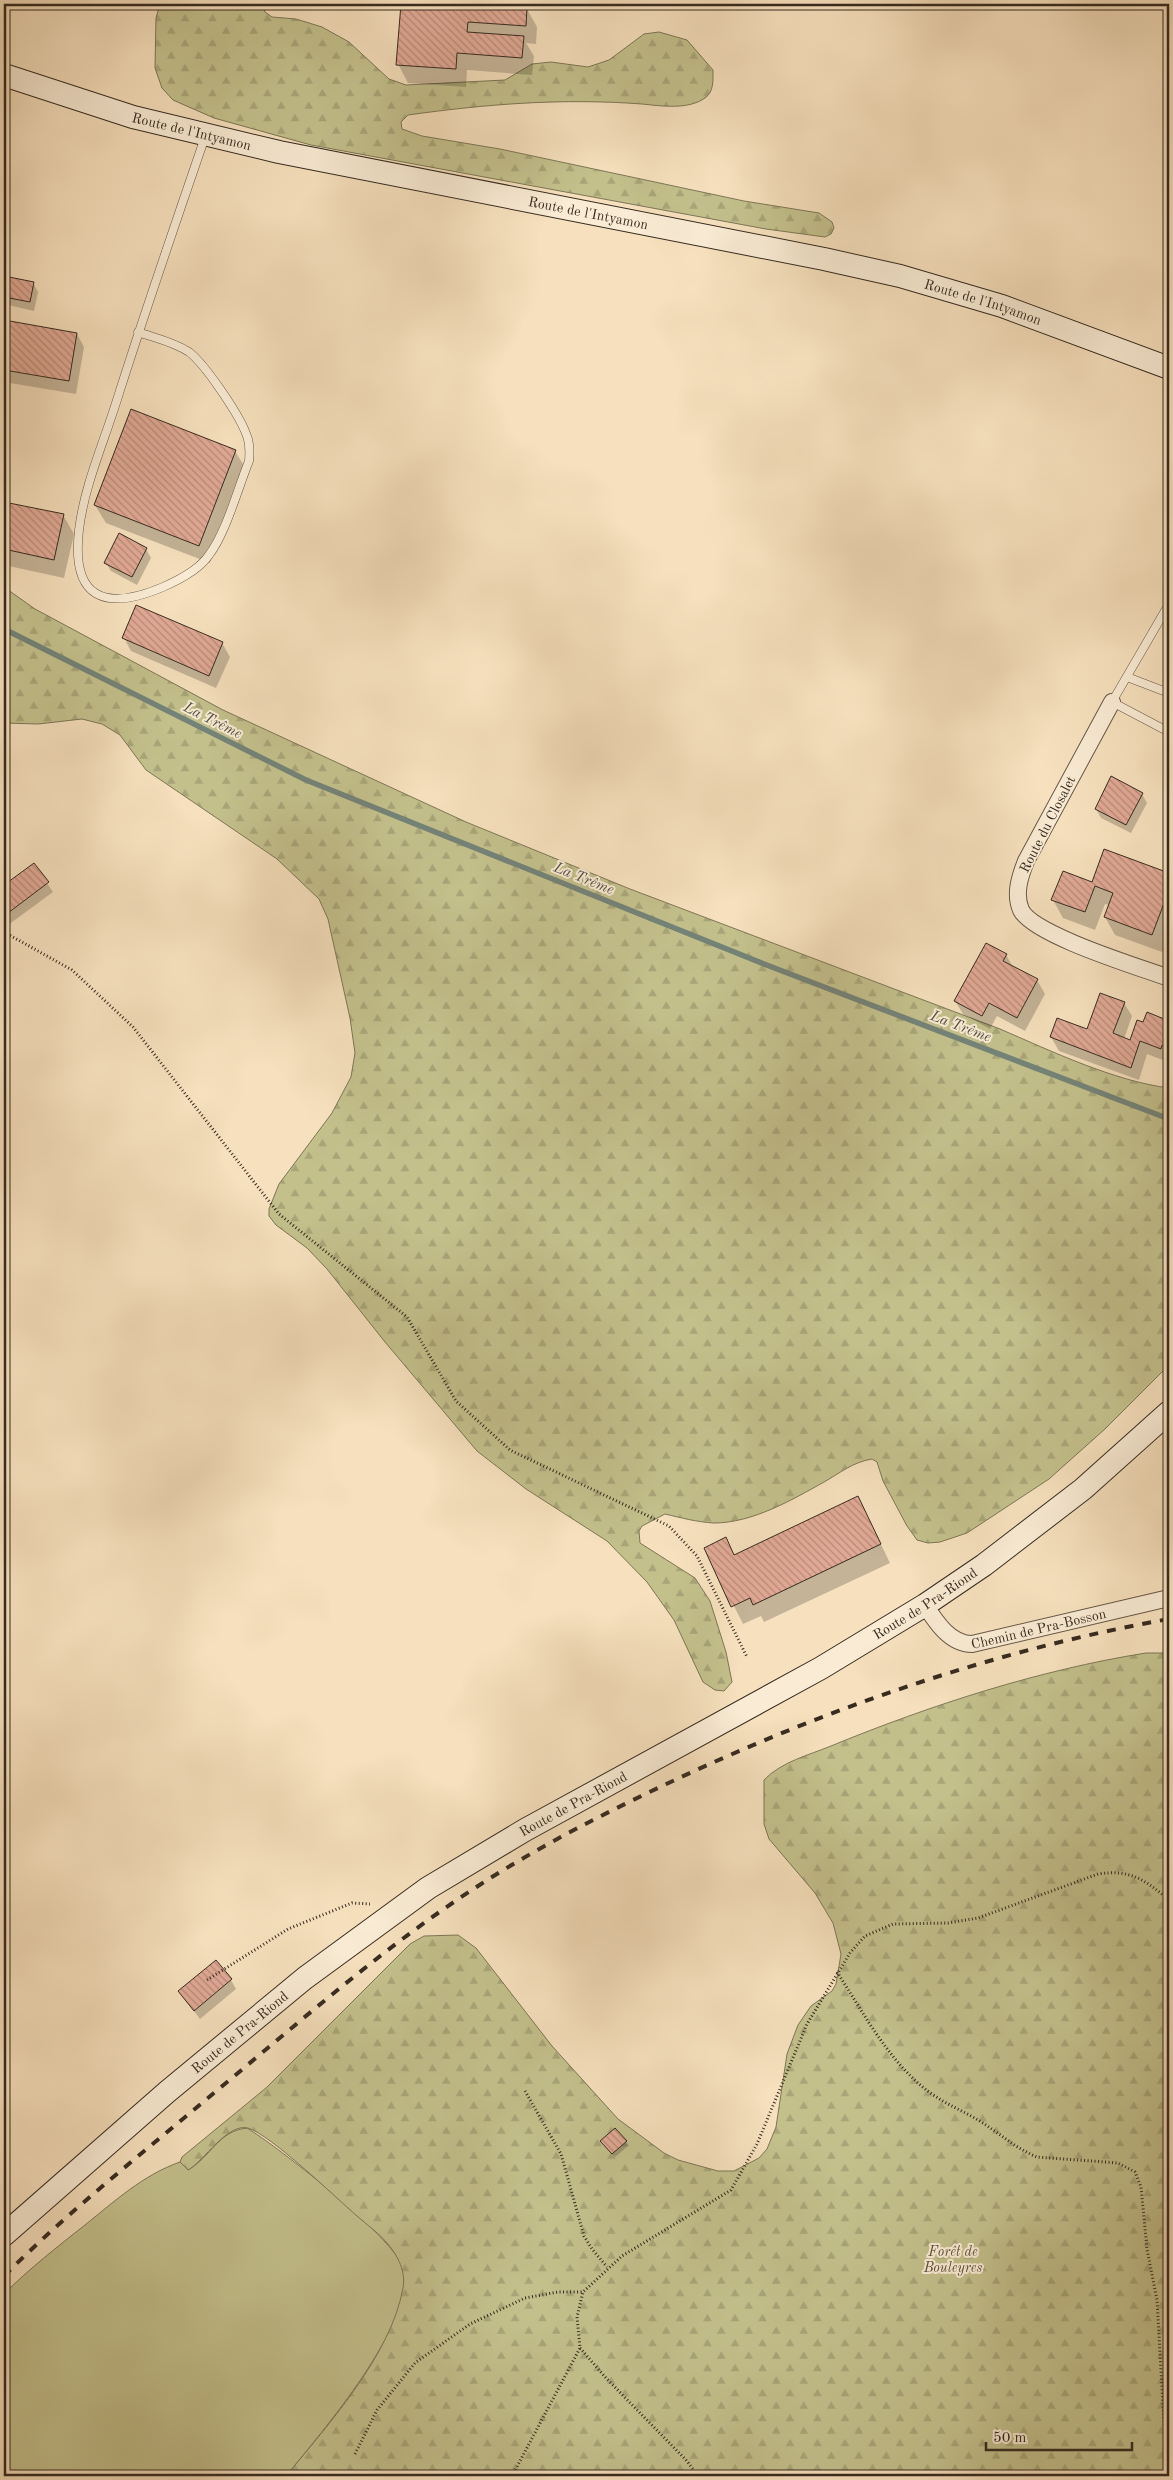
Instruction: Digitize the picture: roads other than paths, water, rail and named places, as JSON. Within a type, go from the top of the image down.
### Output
[{"type":"main road","name":"Route de l'Intyamon","points":[[4,75],[109,109],[279,152],[824,259],[900,276],[1050,322],[1169,368]]},
{"type":"main road","name":"Route de Pra-Riond","points":[[4,2236],[167,2092],[305,1978],[391,1914],[428,1888],[490,1850],[821,1668],[925,1605],[984,1566],[1083,1489],[1169,1412]]},
{"type":"street","name":"Route du Closalet","points":[[1112,702],[1026,861],[1020,878],[1018,900],[1022,911],[1028,919],[1053,934],[1169,978]]},
{"type":"street","name":"Chemin de Pra-Bosson","points":[[925,1605],[952,1638],[961,1643],[972,1644],[1169,1598]]},
{"type":"lane","points":[[138,332],[180,348],[194,356],[203,366],[245,431],[250,448],[249,461],[218,540],[209,556],[175,581],[148,593],[124,599],[110,599],[98,596],[89,589],[81,575],[79,530],[87,495],[138,332],[206,135]]},
{"type":"lane","points":[[1169,604],[1112,702],[1169,732]]},
{"type":"lane","points":[[1127,677],[1169,693]]},
{"type":"waterway","name":"La Trême","points":[[4,629],[306,780],[764,964],[1169,1119]]},
{"type":"railway","points":[[4,2276],[108,2182],[311,2011],[444,1909],[502,1871],[551,1843],[601,1816],[736,1752],[857,1704],[918,1683],[1043,1646],[1169,1619]]},
{"type":"park label","name":"Forêt de Bouleyres","points":[[953,2260]]}]
